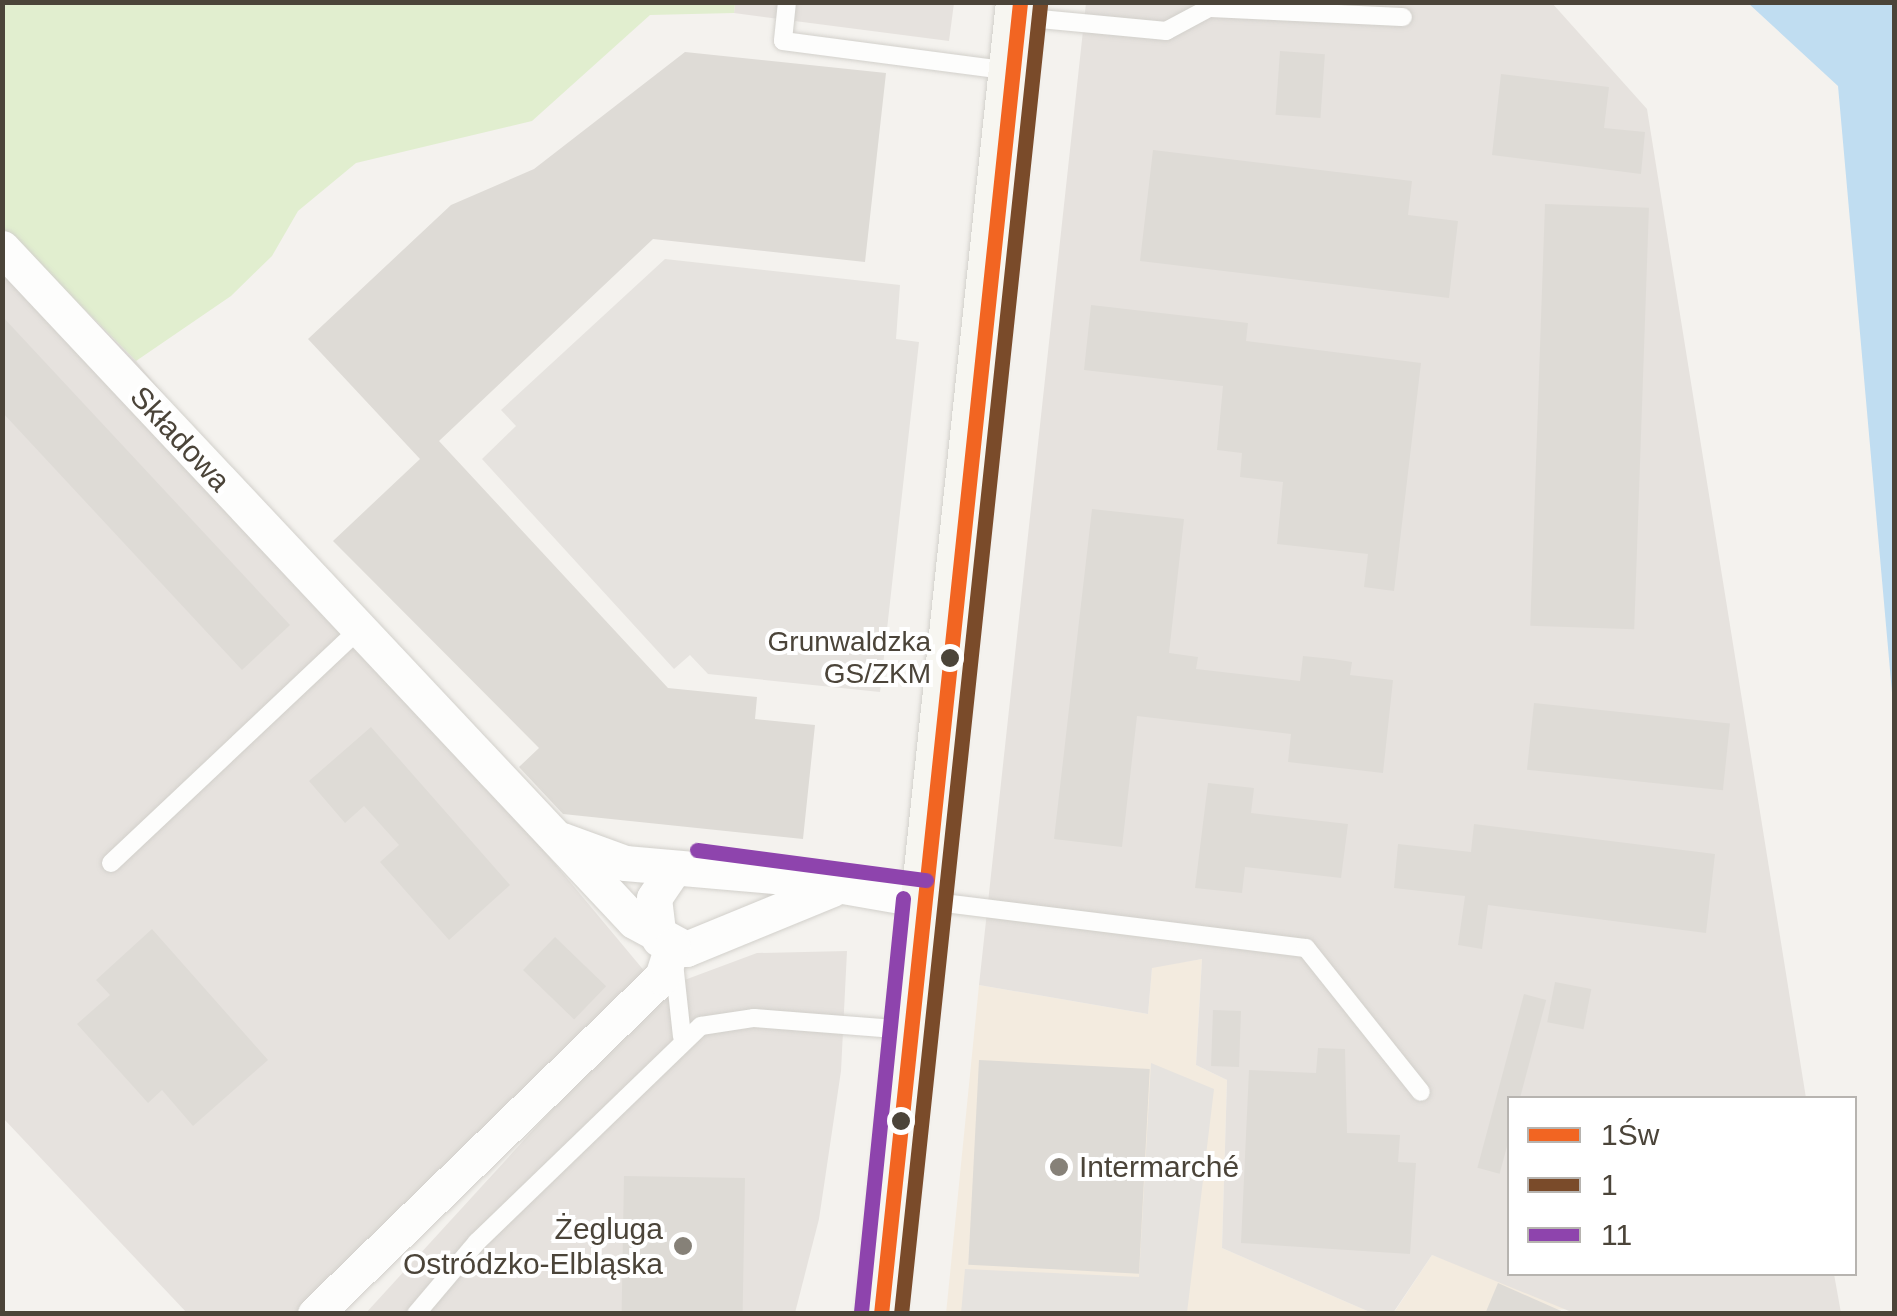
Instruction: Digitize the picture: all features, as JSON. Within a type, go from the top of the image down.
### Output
[{"type":"main road","points":[[881,1314],[908,1030],[1020,10]]},
{"type":"street","name":"Składowa","points":[[2,248],[548,832],[666,943]]},
{"type":"street","name":"Składowa","points":[[548,832],[584,851],[674,868],[922,900]]},
{"type":"street","points":[[314,1314],[662,978],[666,943],[654,898],[674,868]]},
{"type":"street","points":[[718,872],[732,902],[727,934]]},
{"type":"street","points":[[666,943],[727,934],[832,889]]},
{"type":"lane","points":[[787,2],[783,41],[1012,71]]},
{"type":"lane","points":[[1020,10],[1166,32],[1209,8],[1404,17]]},
{"type":"lane","points":[[111,864],[359,628]]},
{"type":"lane","points":[[922,900],[1306,948],[1421,1092]]},
{"type":"lane","points":[[666,943],[682,1037]]},
{"type":"lane","points":[[416,1314],[682,1037],[754,1018],[908,1030]]},
{"type":"shaded area","points":[[735,2],[954,3],[949,41],[734,13]]},
{"type":"shaded area","points":[[1086,3],[1552,3],[1647,109],[1806,1096],[1507,1096],[1507,1276],[1834,1276],[1841,1313],[1574,1313],[1432,1255],[1393,1313],[1372,1313],[1222,1248],[1227,1080],[1196,1065],[1202,959],[1152,968],[1148,1014],[979,985]]},
{"type":"shaded area","points":[[2,228],[136,361],[651,979],[299,1313],[187,1313],[3,1118]]},
{"type":"shaded area","points":[[665,259],[900,285],[896,339],[919,342],[880,692],[708,674],[690,655],[674,669],[482,459],[516,426],[501,410]]},
{"type":"shaded area","points":[[847,951],[841,1071],[819,1219],[795,1313],[365,1314],[663,988],[757,953]]},
{"type":"shaded area","points":[[1202,959],[1196,1065],[1227,1080],[1222,1248],[1372,1313],[946,1314],[979,985],[1148,1014],[1152,967]]},
{"type":"shaded area","points":[[1151,1063],[1214,1089],[1187,1313],[961,1314],[965,1269],[1139,1277]]},
{"type":"shaded area","points":[[1432,1255],[1576,1309],[1393,1314]]},
{"type":"green space","points":[[2,3],[735,3],[734,13],[650,15],[532,121],[356,163],[298,211],[272,256],[231,296],[136,361],[3,228]]},
{"type":"water","points":[[1748,3],[1894,3],[1894,715],[1838,86]]},
{"type":"building","points":[[1280,51],[1325,54],[1320,118],[1276,115]]},
{"type":"building","points":[[685,52],[886,73],[865,262],[653,239],[439,441],[668,688],[757,697],[755,719],[815,725],[803,839],[563,814],[519,767],[539,748],[333,541],[420,459],[308,339],[451,205],[534,169]]},
{"type":"building","points":[[1501,74],[1609,87],[1604,128],[1645,132],[1641,174],[1492,155]]},
{"type":"building","points":[[1153,150],[1412,181],[1408,215],[1458,221],[1449,298],[1140,261]]},
{"type":"building","points":[[1545,204],[1649,208],[1634,629],[1530,626]]},
{"type":"building","points":[[1091,305],[1248,323],[1246,341],[1421,363],[1394,591],[1364,587],[1368,554],[1277,544],[1283,482],[1240,477],[1242,453],[1217,450],[1223,386],[1084,370]]},
{"type":"building","points":[[2,316],[290,625],[242,670],[2,412]]},
{"type":"building","points":[[1092,509],[1184,519],[1169,653],[1198,657],[1196,669],[1300,681],[1303,656],[1352,662],[1350,675],[1393,680],[1383,773],[1288,762],[1291,734],[1137,716],[1122,847],[1054,839]]},
{"type":"building","points":[[1534,703],[1730,724],[1723,790],[1527,770]]},
{"type":"building","points":[[371,727],[510,885],[449,940],[380,862],[399,845],[364,806],[345,823],[309,781]]},
{"type":"building","points":[[1208,783],[1254,788],[1251,813],[1348,824],[1341,878],[1245,867],[1242,893],[1195,888]]},
{"type":"building","points":[[1474,824],[1715,854],[1706,933],[1488,905],[1482,949],[1458,945],[1465,896],[1394,888],[1398,844],[1471,852]]},
{"type":"building","points":[[152,929],[268,1060],[193,1126],[162,1090],[148,1103],[77,1024],[110,995],[96,980]]},
{"type":"building","points":[[555,937],[606,986],[574,1019],[523,970]]},
{"type":"building","points":[[1555,982],[1591,989],[1583,1029],[1547,1022]]},
{"type":"building","points":[[1524,994],[1546,1000],[1520,1096],[1507,1096],[1507,1146],[1500,1174],[1477,1168]]},
{"type":"building","points":[[1213,1010],[1241,1011],[1239,1067],[1211,1066]]},
{"type":"building","points":[[1318,1048],[1345,1049],[1347,1133],[1400,1135],[1398,1162],[1416,1163],[1410,1254],[1241,1243],[1249,1070],[1316,1073]]},
{"type":"building","name":"Intermarché","points":[[979,1060],[1150,1069],[1139,1274],[968,1265]]},
{"type":"building","name":"Żegluga Ostródzko-Elbląska","points":[[624,1176],[745,1178],[743,1314],[622,1314]]},
{"type":"building","points":[[1498,1283],[1568,1314],[1485,1314]]},
{"type":"transit line","name":"1Św","points":[[881,1314],[1020,2]]},
{"type":"transit line","name":"1","points":[[901,1314],[1040,4]]},
{"type":"transit line","name":"11","points":[[697,850],[926,880]]},
{"type":"transit line","name":"11","points":[[861,1312],[903,898]]},
{"type":"place","name":"Grunwaldzka GS/ZKM","points":[[950,658]]},
{"type":"place","name":"Intermarché","points":[[1059,1167]]},
{"type":"place","name":"Żegluga Ostródzko-Elbląska","points":[[683,1246]]}]
